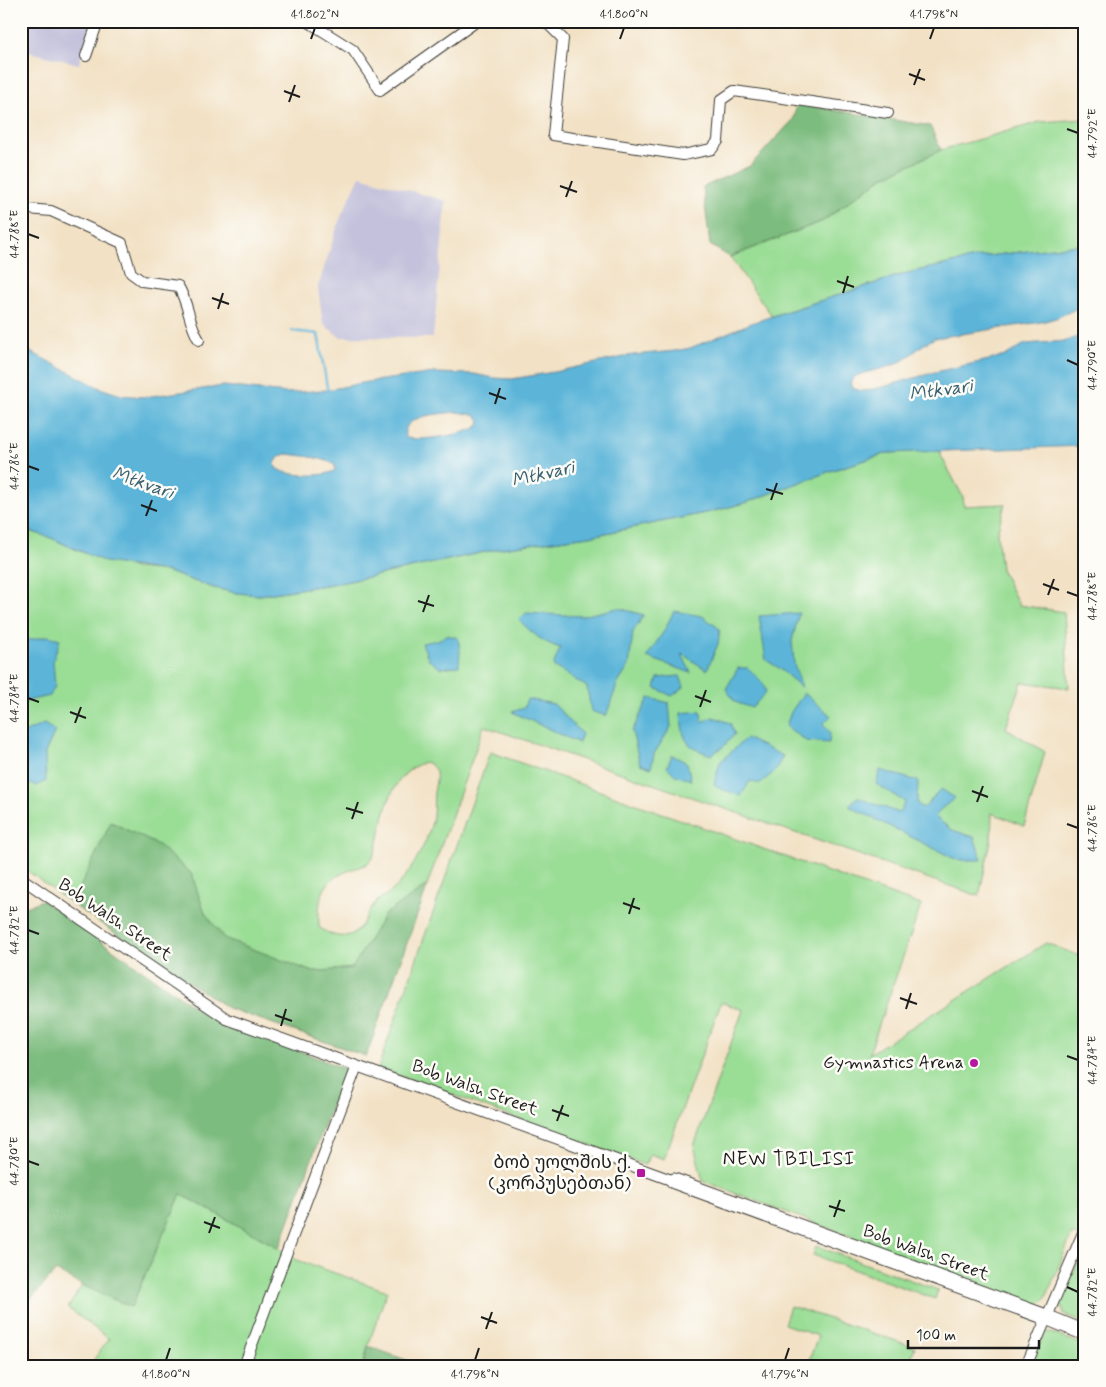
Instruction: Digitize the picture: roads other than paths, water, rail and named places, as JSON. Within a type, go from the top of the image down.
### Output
[{"type":"street","points":[[86,56],[98,21]]},
{"type":"street","points":[[307,21],[353,50],[380,90],[478,21]]},
{"type":"street","points":[[545,21],[563,39],[553,135],[683,155],[712,149],[718,141],[721,100],[734,91],[888,113]]},
{"type":"street","points":[[21,210],[51,211],[122,243],[132,273],[142,281],[178,286],[185,298],[192,329],[199,340]]},
{"type":"street","name":"Bob Walsh Street","points":[[21,878],[227,1018],[1046,1317],[1085,1333]]},
{"type":"street","points":[[244,1366],[357,1066]]},
{"type":"street","points":[[1026,1366],[1085,1228]]},
{"type":"water","name":"Mtkvari","points":[[1085,244],[1085,308],[1078,308],[1056,318],[1041,322],[935,338],[902,361],[856,376],[850,384],[853,388],[864,391],[883,387],[935,372],[1005,356],[1025,344],[1066,341],[1085,334],[1085,446],[888,453],[833,470],[745,503],[710,512],[596,535],[508,547],[345,582],[260,595],[214,588],[165,571],[105,562],[51,538],[21,528],[21,347],[100,388],[121,395],[144,397],[224,386],[286,393],[327,390],[367,382],[434,373],[474,374],[512,379],[633,355],[690,348],[754,322],[907,273],[980,257]],"holes":[[[457,412],[476,416],[480,420],[479,425],[466,432],[443,437],[419,439],[405,437],[405,429],[415,420],[432,415]],[[287,454],[325,460],[335,465],[335,470],[330,473],[315,475],[281,471],[276,468],[275,463],[280,456]]]},
{"type":"water","points":[[618,608],[644,615],[633,632],[629,666],[617,685],[606,716],[591,711],[587,687],[553,666],[560,648],[538,637],[519,620],[526,613],[582,616]]},
{"type":"water","points":[[674,611],[702,616],[720,629],[718,644],[707,670],[682,654],[691,673],[647,657]]},
{"type":"water","points":[[799,613],[792,641],[794,664],[802,688],[779,668],[766,660],[759,616]]},
{"type":"water","points":[[447,635],[458,638],[460,651],[459,666],[440,668],[429,660],[422,643],[438,640]]},
{"type":"water","points":[[48,636],[60,639],[53,661],[55,686],[50,696],[27,701],[21,705],[21,647],[24,641]]},
{"type":"water","points":[[738,668],[748,668],[763,683],[766,692],[752,708],[735,702],[726,689]]},
{"type":"water","points":[[680,676],[684,687],[672,696],[655,688],[658,678]]},
{"type":"water","points":[[804,693],[831,716],[823,724],[830,732],[829,743],[806,741],[786,726],[791,712]]},
{"type":"water","points":[[649,698],[669,703],[671,727],[654,754],[651,768],[640,764],[632,731]]},
{"type":"water","points":[[527,699],[554,704],[582,734],[579,743],[512,712],[524,708]]},
{"type":"water","points":[[701,711],[702,722],[713,717],[730,723],[735,734],[723,747],[711,755],[690,745],[684,736],[681,713]]},
{"type":"water","points":[[44,724],[55,731],[45,753],[46,781],[36,786],[24,782],[21,777],[21,734]]},
{"type":"water","points":[[746,738],[783,756],[775,771],[760,784],[750,781],[741,796],[721,789],[714,784],[720,762]]},
{"type":"water","points":[[672,755],[687,763],[691,780],[675,775],[667,767]]},
{"type":"water","points":[[880,770],[918,781],[917,804],[924,808],[941,789],[955,798],[941,809],[935,817],[952,830],[974,837],[982,860],[957,860],[849,806],[857,797],[899,813],[905,802],[876,784]]},
{"type":"waterway","points":[[292,331],[318,334],[328,393]]},
{"type":"place","name":"Gymnastics Arena","points":[[974,1063]]},
{"type":"place","name":"ბობ უოლშის ქ. (კორპუსებთან)","points":[[641,1173]]},
{"type":"district","name":"NEW TBILISI","points":[[789,1159]]}]
